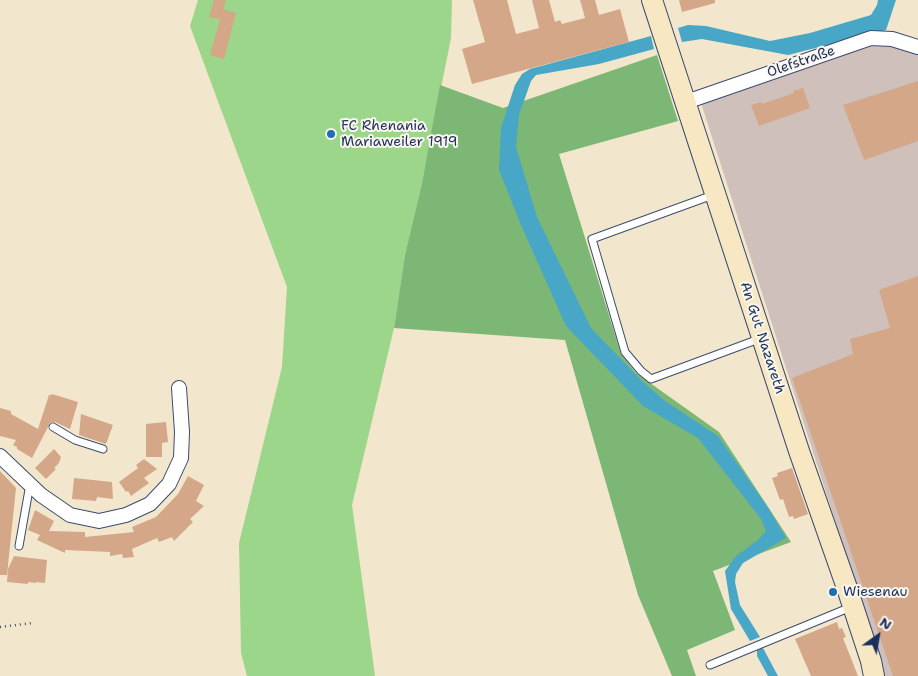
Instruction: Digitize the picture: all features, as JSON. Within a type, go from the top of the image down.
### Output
[{"type":"main road","name":"An Gut Nazareth","points":[[652,0],[798,451],[853,606],[874,676]]},
{"type":"street","name":"Olefstraße","points":[[686,102],[871,38],[892,39],[918,46]]},
{"type":"street","points":[[0,456],[41,495],[70,515],[98,521],[126,515],[150,504],[169,484],[181,458],[182,432],[179,388]]},
{"type":"lane","points":[[716,194],[592,239],[625,352],[641,371],[651,379],[762,338]]},
{"type":"lane","points":[[53,427],[75,440],[103,449]]},
{"type":"lane","points":[[19,546],[30,484]]},
{"type":"lane","points":[[710,665],[853,606]]},
{"type":"path","points":[[0,627],[32,623]]},
{"type":"shaded area","points":[[871,43],[891,43],[918,52],[918,676],[885,676],[701,103]]},
{"type":"green space","points":[[198,0],[452,0],[451,38],[422,183],[405,256],[394,328],[352,505],[375,676],[247,676],[241,653],[239,543],[282,367],[287,287],[190,26]]},
{"type":"green space","points":[[657,55],[678,121],[559,154],[621,354],[636,373],[719,432],[791,542],[713,571],[735,630],[687,650],[696,676],[672,676],[638,595],[565,340],[394,328],[405,255],[422,183],[440,85],[503,108]]},
{"type":"water","points":[[878,0],[896,0],[886,30],[788,55],[702,39],[682,42],[678,28],[688,25],[706,26],[770,41],[810,33],[871,15]]},
{"type":"water","points":[[651,36],[654,49],[599,64],[536,75],[531,81],[519,115],[516,147],[537,217],[591,328],[643,382],[665,401],[718,436],[769,509],[786,538],[743,563],[736,574],[735,582],[740,605],[760,637],[750,641],[731,609],[725,571],[736,556],[758,540],[766,531],[761,519],[698,438],[643,406],[566,326],[499,170],[501,128],[515,85],[522,74],[530,69]]},
{"type":"water","points":[[763,648],[778,676],[768,676],[757,656],[757,650]]},
{"type":"building","points":[[214,0],[226,0],[223,9],[236,13],[224,59],[210,55],[220,19],[209,17]]},
{"type":"building","points":[[473,0],[507,0],[516,34],[539,28],[532,0],[549,0],[555,22],[560,20],[562,24],[585,18],[580,0],[595,0],[599,15],[620,9],[629,42],[472,84],[462,49],[485,42]]},
{"type":"building","points":[[679,0],[715,0],[715,3],[682,12]]},
{"type":"building","points":[[918,81],[918,141],[864,160],[843,105]]},
{"type":"building","points":[[803,88],[810,108],[759,126],[751,105],[761,102],[762,104]]},
{"type":"building","points":[[918,276],[918,676],[893,676],[792,378],[853,354],[850,339],[890,328],[879,290]]},
{"type":"building","points":[[52,394],[78,402],[70,429],[55,422],[50,423],[32,458],[13,445],[16,440],[0,436],[0,408],[11,411],[11,414],[38,429],[49,395]]},
{"type":"building","points":[[81,414],[113,425],[106,444],[79,435]]},
{"type":"building","points":[[166,422],[168,442],[162,443],[162,457],[146,457],[146,424]]},
{"type":"building","points":[[54,449],[61,457],[59,463],[54,468],[56,469],[46,479],[35,468]]},
{"type":"building","points":[[144,459],[157,469],[144,478],[149,483],[131,496],[119,482],[138,468],[136,465]]},
{"type":"building","points":[[792,468],[808,514],[794,519],[793,516],[789,517],[783,499],[780,500],[772,478],[778,476],[777,473]]},
{"type":"building","points":[[0,471],[16,488],[7,575],[0,575]]},
{"type":"building","points":[[188,476],[204,485],[196,501],[204,506],[190,519],[193,522],[174,541],[172,537],[159,542],[157,538],[132,549],[134,557],[123,558],[122,554],[110,556],[110,552],[65,550],[65,553],[37,540],[40,535],[28,530],[35,510],[54,521],[49,531],[85,532],[85,537],[134,532],[132,527],[156,517],[178,494]]},
{"type":"building","points":[[74,478],[112,482],[113,499],[97,497],[96,501],[72,499]]},
{"type":"building","points":[[14,556],[47,560],[45,583],[7,582],[8,569]]},
{"type":"building","points":[[837,622],[839,629],[842,628],[846,637],[843,638],[858,676],[811,676],[795,639]]},
{"type":"place","name":"FC Rhenania Mariaweiler 1919","points":[[331,134]]},
{"type":"place","name":"Wiesenau","points":[[833,592]]}]
